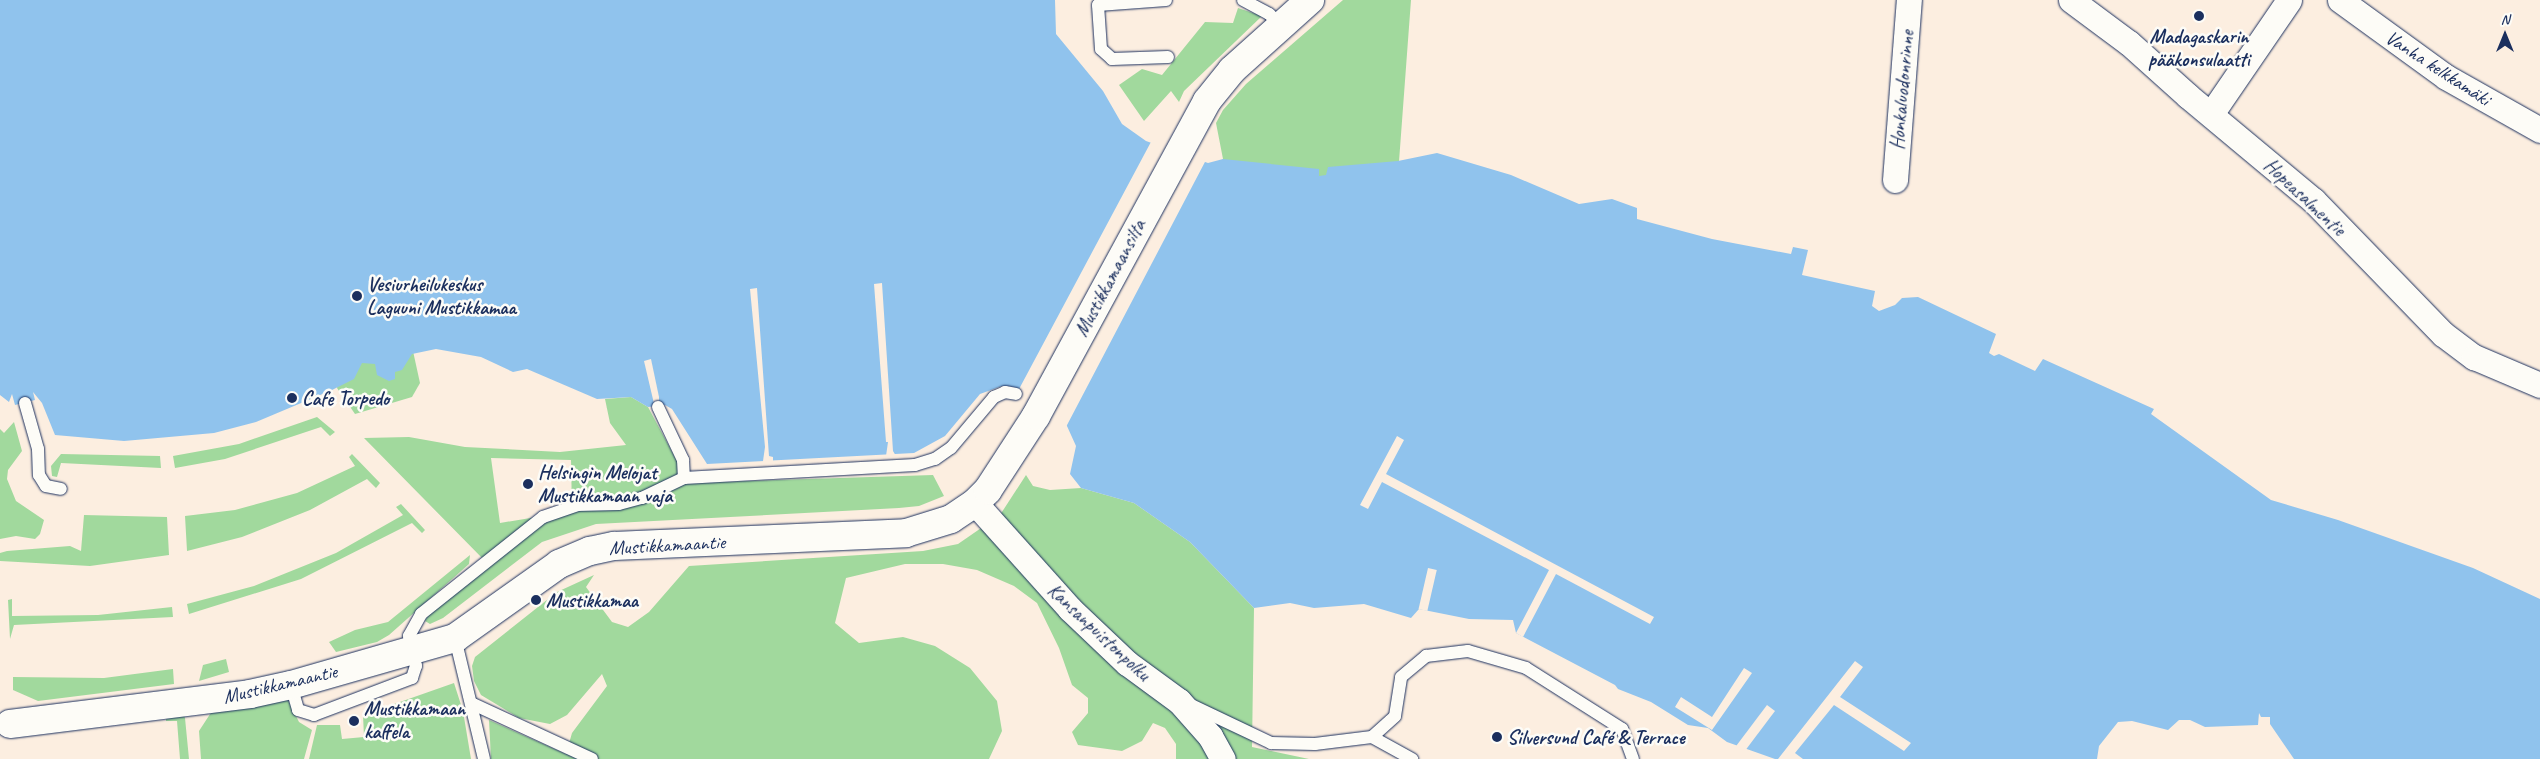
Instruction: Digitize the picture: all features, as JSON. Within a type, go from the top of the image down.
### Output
[{"type":"street","points":[[1282,26],[1310,0]]},
{"type":"street","name":"Honkaluodonrinne","points":[[1895,180],[1909,0]]},
{"type":"street","name":"Hopeasalmentie","points":[[2072,0],[2129,43],[2313,200],[2443,334],[2492,366],[2540,385]]},
{"type":"street","points":[[2211,114],[2289,0]]},
{"type":"street","name":"Vanha kelkkamäki","points":[[2340,0],[2446,77],[2540,130]]},
{"type":"street","name":"Mustikkamaansilta","points":[[1036,416],[1183,140],[1207,101],[1232,70],[1282,26]]},
{"type":"street","name":"Mustikkamaantie","points":[[10,724],[191,703],[291,685],[455,638],[559,564],[590,550],[614,546],[906,533],[951,519],[976,503],[1001,473],[1036,416]]},
{"type":"street","name":"Kansanpuistonpolku","points":[[976,503],[1070,608],[1127,663],[1179,701],[1210,736],[1223,759]]},
{"type":"lane","points":[[1166,0],[1098,6],[1101,49],[1112,59],[1168,57]]},
{"type":"lane","points":[[1242,0],[1269,14],[1282,26]]},
{"type":"lane","points":[[412,649],[410,629],[421,614],[543,517],[577,505],[596,507],[635,500],[684,478],[915,465],[935,458],[951,448],[994,397],[1005,392],[1016,394]]},
{"type":"lane","points":[[25,403],[38,449],[38,475],[46,486],[61,489]]},
{"type":"lane","points":[[658,407],[683,460],[684,478]]},
{"type":"lane","points":[[455,638],[484,759]]},
{"type":"lane","points":[[1179,701],[1271,743],[1315,744],[1372,737],[1395,716],[1402,677],[1426,656],[1468,651],[1526,668],[1622,729],[1633,759]]},
{"type":"lane","points":[[472,704],[592,759]]},
{"type":"lane","points":[[1372,737],[1412,759]]},
{"type":"green space","points":[[1343,0],[1411,0],[1398,175],[1342,187],[1218,167],[1223,159],[1216,123],[1223,110],[1246,84]]},
{"type":"green space","points":[[1238,8],[1262,16],[1184,91],[1179,102],[1171,91],[1144,121],[1119,85],[1142,69],[1162,75],[1205,22],[1233,23]]},
{"type":"green space","points":[[384,219],[420,383],[412,397],[355,414],[337,388]]},
{"type":"green space","points":[[631,397],[648,407],[677,461],[682,483],[933,475],[944,496],[919,506],[899,508],[596,524],[542,542],[443,618],[430,624],[425,621],[486,562],[364,438],[409,437],[465,447],[560,452],[626,445],[610,423],[605,399]],"holes":[[[491,458],[571,460],[572,511],[500,523]]]},
{"type":"green space","points":[[317,417],[335,432],[330,436],[321,427],[225,459],[175,468],[173,456],[239,444]]},
{"type":"green space","points":[[14,422],[22,451],[8,470],[7,479],[16,501],[44,520],[40,534],[35,539],[16,536],[0,539],[0,429],[4,433]]},
{"type":"green space","points":[[61,454],[160,456],[161,468],[61,463],[57,477],[52,476],[51,466]]},
{"type":"green space","points":[[352,454],[380,483],[376,488],[367,479],[310,510],[242,537],[187,551],[185,516],[235,510],[297,493],[355,466],[349,457]]},
{"type":"green space","points":[[1026,475],[1033,486],[1050,490],[1081,488],[1134,503],[1190,542],[1254,608],[1252,747],[1309,759],[1176,759],[1176,744],[1165,728],[1153,723],[1142,741],[1122,751],[1078,745],[1072,732],[1088,713],[1088,698],[1072,685],[1059,648],[1037,603],[1014,586],[977,570],[943,564],[905,564],[846,578],[835,623],[859,643],[903,637],[935,646],[970,668],[997,701],[1002,731],[989,759],[491,759],[489,720],[566,754],[572,733],[607,686],[602,674],[567,715],[550,724],[519,718],[481,695],[474,681],[472,666],[475,657],[557,592],[594,575],[586,587],[612,622],[628,627],[649,612],[689,566],[923,551],[958,544],[1000,515]]},
{"type":"green space","points":[[401,504],[425,530],[422,533],[412,523],[301,579],[189,614],[187,604],[254,586],[336,553],[403,515],[396,507]]},
{"type":"green space","points":[[84,515],[167,517],[169,555],[90,566],[0,561],[0,553],[7,551],[70,546],[81,551]]},
{"type":"green space","points":[[470,555],[469,564],[389,635],[377,642],[336,652],[329,642],[355,630],[388,622]]},
{"type":"green space","points":[[12,599],[12,616],[98,615],[172,607],[173,617],[14,625],[10,639],[8,600]]},
{"type":"green space","points":[[226,659],[229,672],[199,681],[203,665]]},
{"type":"green space","points":[[173,669],[174,684],[38,701],[13,690],[13,677],[104,678]]},
{"type":"green space","points":[[454,683],[463,711],[471,759],[309,759],[317,725],[340,725],[342,739],[364,737],[363,715]]},
{"type":"green space","points":[[286,696],[299,722],[312,730],[304,759],[201,759],[199,731],[214,708]]},
{"type":"green space","points":[[183,712],[189,759],[180,759],[177,721],[166,721],[166,715]]},
{"type":"water","points":[[0,0],[1055,0],[1056,34],[1103,91],[1122,124],[1146,141],[1208,163],[1223,159],[1319,169],[1319,176],[1326,175],[1328,167],[1398,161],[1437,153],[1511,175],[1579,204],[1612,199],[1637,208],[1637,219],[1712,239],[1791,254],[1793,247],[1808,250],[1802,275],[1875,291],[1872,306],[1879,311],[1895,305],[1902,298],[1918,297],[1996,334],[1989,353],[1994,356],[1999,354],[2035,371],[2043,359],[2154,409],[2151,414],[2271,500],[2338,520],[2473,568],[2540,599],[2540,759],[2294,759],[2270,724],[2270,717],[2261,717],[2259,713],[2258,725],[2205,727],[2190,720],[2179,720],[2168,730],[2132,721],[2118,722],[2099,746],[2097,759],[1775,759],[1727,742],[1708,728],[1688,725],[1651,702],[1618,689],[1615,685],[1516,633],[1513,620],[1469,619],[1419,609],[1411,618],[1364,604],[1314,608],[1290,603],[1254,608],[1190,542],[1134,503],[1081,488],[1070,474],[1076,446],[1062,415],[1013,387],[1002,386],[980,394],[945,436],[914,453],[707,464],[672,409],[665,405],[648,407],[631,397],[597,399],[527,369],[513,372],[481,357],[436,349],[412,354],[402,370],[395,372],[395,379],[389,381],[377,375],[375,364],[362,363],[354,379],[332,390],[256,422],[214,433],[124,441],[55,435],[42,403],[33,392],[35,400],[15,405],[12,394],[9,402],[0,395]]},
{"type":"pier","points":[[1152,140],[1206,160],[1066,427],[1061,417],[1018,391]]},
{"type":"pier","points":[[882,283],[893,451],[896,456],[886,456],[888,442],[886,442],[874,284]]},
{"type":"pier","points":[[757,288],[769,456],[773,457],[773,461],[763,461],[765,447],[750,289]]},
{"type":"pier","points":[[651,359],[659,397],[659,407],[655,408],[644,361]]},
{"type":"pier","points":[[1397,436],[1404,440],[1386,474],[1654,617],[1650,624],[1556,574],[1523,637],[1516,633],[1549,570],[1382,482],[1368,509],[1360,505]]},
{"type":"pier","points":[[1428,568],[1437,570],[1427,611],[1419,609]]},
{"type":"pier","points":[[1855,661],[1863,667],[1840,697],[1911,743],[1904,751],[1834,705],[1795,753],[1803,759],[1778,759]]},
{"type":"pier","points":[[1744,668],[1752,673],[1712,730],[1675,707],[1681,697],[1712,717]]},
{"type":"pier","points":[[1767,705],[1775,711],[1744,752],[1736,746]]},
{"type":"place","name":"Madagaskarin pääkonsulaatti","points":[[2199,16]]},
{"type":"place","name":"Vesiurheilukeskus Laguuni Mustikkamaa","points":[[357,296]]},
{"type":"place","name":"Cafe Torpedo","points":[[292,398]]},
{"type":"place","name":"Helsingin Melojat Mustikkamaan vaja","points":[[528,484]]},
{"type":"place","name":"Mustikkamaa","points":[[536,600]]},
{"type":"place","name":"Mustikkamaan kaffela","points":[[354,721]]},
{"type":"place","name":"Silversund Café & Terrace","points":[[1497,737]]}]
